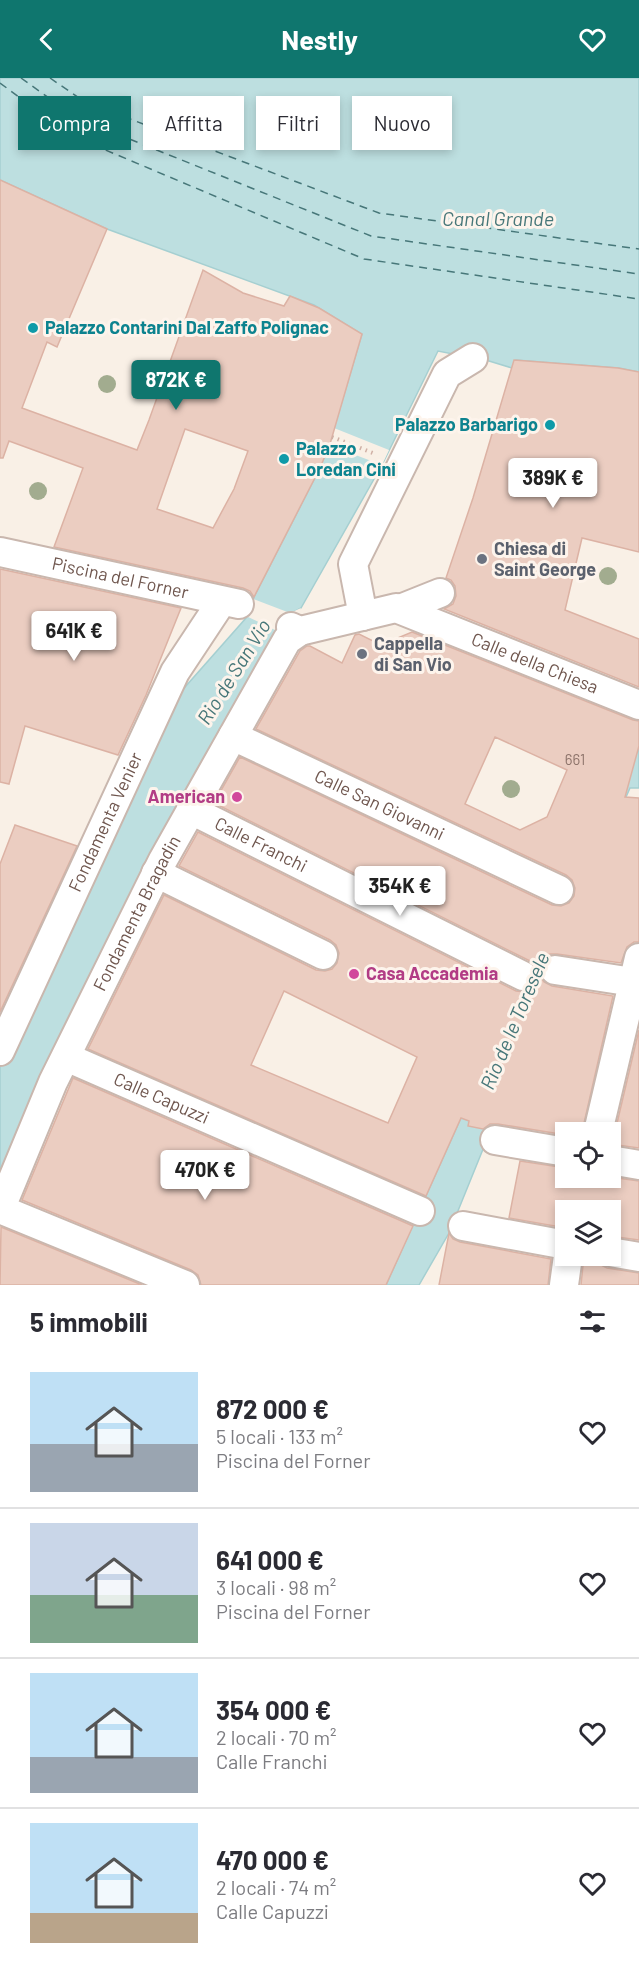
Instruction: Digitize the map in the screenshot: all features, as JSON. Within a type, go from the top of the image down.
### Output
[{"type":"street","points":[[440,593],[400,609],[363,616],[353,564],[387,458],[447,374],[473,358]]},
{"type":"street","name":"Piscina del Forner","points":[[0,552],[231,603]]},
{"type":"street","name":"Fondamenta Venier","points":[[0,1051],[175,672],[231,603]]},
{"type":"street","name":"Calle della Chiesa","points":[[400,609],[639,705]]},
{"type":"street","name":"Fondamenta Bragadin","points":[[0,1210],[53,1082],[156,873],[287,640],[296,629],[363,616]]},
{"type":"street","name":"Calle San Giovanni","points":[[233,736],[559,890]]},
{"type":"street","name":"Calle Franchi","points":[[191,810],[523,976]]},
{"type":"street","points":[[156,873],[323,955]]},
{"type":"street","points":[[555,970],[636,970],[600,1122]]},
{"type":"street","name":"Calle Capuzzi","points":[[66,1057],[420,1211]]},
{"type":"street","points":[[495,1140],[555,1150]]},
{"type":"street","points":[[621,1162],[639,1165]]},
{"type":"street","points":[[0,1210],[185,1285]]},
{"type":"street","points":[[463,1227],[555,1243]]},
{"type":"street","points":[[621,1254],[639,1257]]},
{"type":"street","points":[[564,1285],[567,1266]]},
{"type":"path","points":[[332,437],[387,458]]},
{"type":"water","name":"Canal Grande","points":[[0,78],[639,78],[639,372],[619,368],[516,360],[512,368],[438,351],[382,465],[301,608],[290,614],[0,1189],[0,1064],[163,712],[246,618],[254,597],[320,468],[362,334],[314,305],[107,229],[0,180]]},
{"type":"water","name":"Rio de le Toresele","points":[[639,749],[639,788],[630,788],[626,797],[449,1233],[419,1285],[386,1285],[504,1022],[579,842]]},
{"type":"pier","points":[[334,428],[389,450],[382,465],[329,445]]},
{"type":"pier","points":[[251,598],[290,613],[301,608],[299,613],[292,616],[283,634],[244,615]]},
{"type":"building","points":[[0,180],[107,229],[57,347],[47,342],[22,408],[137,450],[203,270],[243,293],[284,306],[290,296],[319,308],[362,334],[330,444],[254,597],[250,591],[243,588],[54,547],[83,468],[9,441],[3,458],[0,458]],"holes":[[[185,429],[248,451],[234,489],[213,528],[157,509]]]},
{"type":"building","points":[[514,360],[618,368],[639,372],[639,552],[582,538],[565,610],[639,639],[639,687],[444,609],[453,604],[456,596],[455,586],[451,580],[446,578],[473,498]]},
{"type":"building","points":[[0,569],[181,608],[146,695],[118,755],[25,726],[9,784],[0,782]]},
{"type":"building","points":[[412,632],[639,721],[639,746],[625,797],[639,798],[639,942],[634,942],[627,947],[621,963],[550,954],[543,959],[539,968],[544,982],[552,986],[613,996],[584,1122],[555,1122],[555,1133],[498,1124],[490,1124],[483,1129],[468,1126],[469,1121],[461,1118],[426,1196],[88,1049],[164,895],[316,970],[332,969],[337,963],[339,953],[336,945],[330,940],[179,866],[198,832],[516,991],[532,990],[537,984],[539,974],[536,966],[530,961],[214,803],[240,757],[552,905],[561,906],[569,903],[574,896],[575,888],[572,880],[566,875],[256,729],[300,651],[310,646],[342,663],[355,635],[359,634],[381,645]],"holes":[[[495,737],[567,770],[547,817],[520,830],[465,804]],[[284,991],[417,1057],[388,1123],[251,1065]]]},
{"type":"building","points":[[15,825],[77,846],[0,1012],[0,864]]},
{"type":"building","points":[[639,1030],[639,1148],[621,1146],[621,1122],[617,1122]]},
{"type":"building","points":[[73,1078],[413,1226],[386,1285],[201,1285],[198,1275],[191,1270],[22,1200]]},
{"type":"building","points":[[520,1161],[555,1166],[555,1188],[621,1188],[621,1179],[639,1181],[639,1240],[621,1238],[621,1200],[555,1200],[555,1226],[509,1218]]},
{"type":"building","points":[[1,1227],[142,1285],[0,1285]]},
{"type":"building","points":[[449,1233],[453,1239],[460,1242],[551,1259],[548,1285],[439,1285]]},
{"type":"building","points":[[583,1266],[603,1266],[639,1273],[639,1285],[581,1285]]},
{"type":"ferry route","points":[[21,78],[77,118],[371,236],[639,274]]},
{"type":"ferry route","points":[[50,78],[85,102],[379,213],[639,249]]},
{"type":"ferry route","points":[[0,83],[70,135],[364,259],[639,299]]},
{"type":"place","name":"Palazzo Contarini Dal Zaffo Polignac","points":[[33,328]]},
{"type":"place","name":"Palazzo Barbarigo","points":[[550,425]]},
{"type":"place","name":"Palazzo Loredan Cini","points":[[284,459]]},
{"type":"place","name":"Chiesa di Saint George","points":[[482,559]]},
{"type":"place","name":"Cappella di San Vio","points":[[362,654]]},
{"type":"place","name":"American","points":[[237,797]]},
{"type":"place","name":"Casa Accademia","points":[[354,974]]},
{"type":"water label","name":"Rio de San Vio","points":[[234,672]]}]
